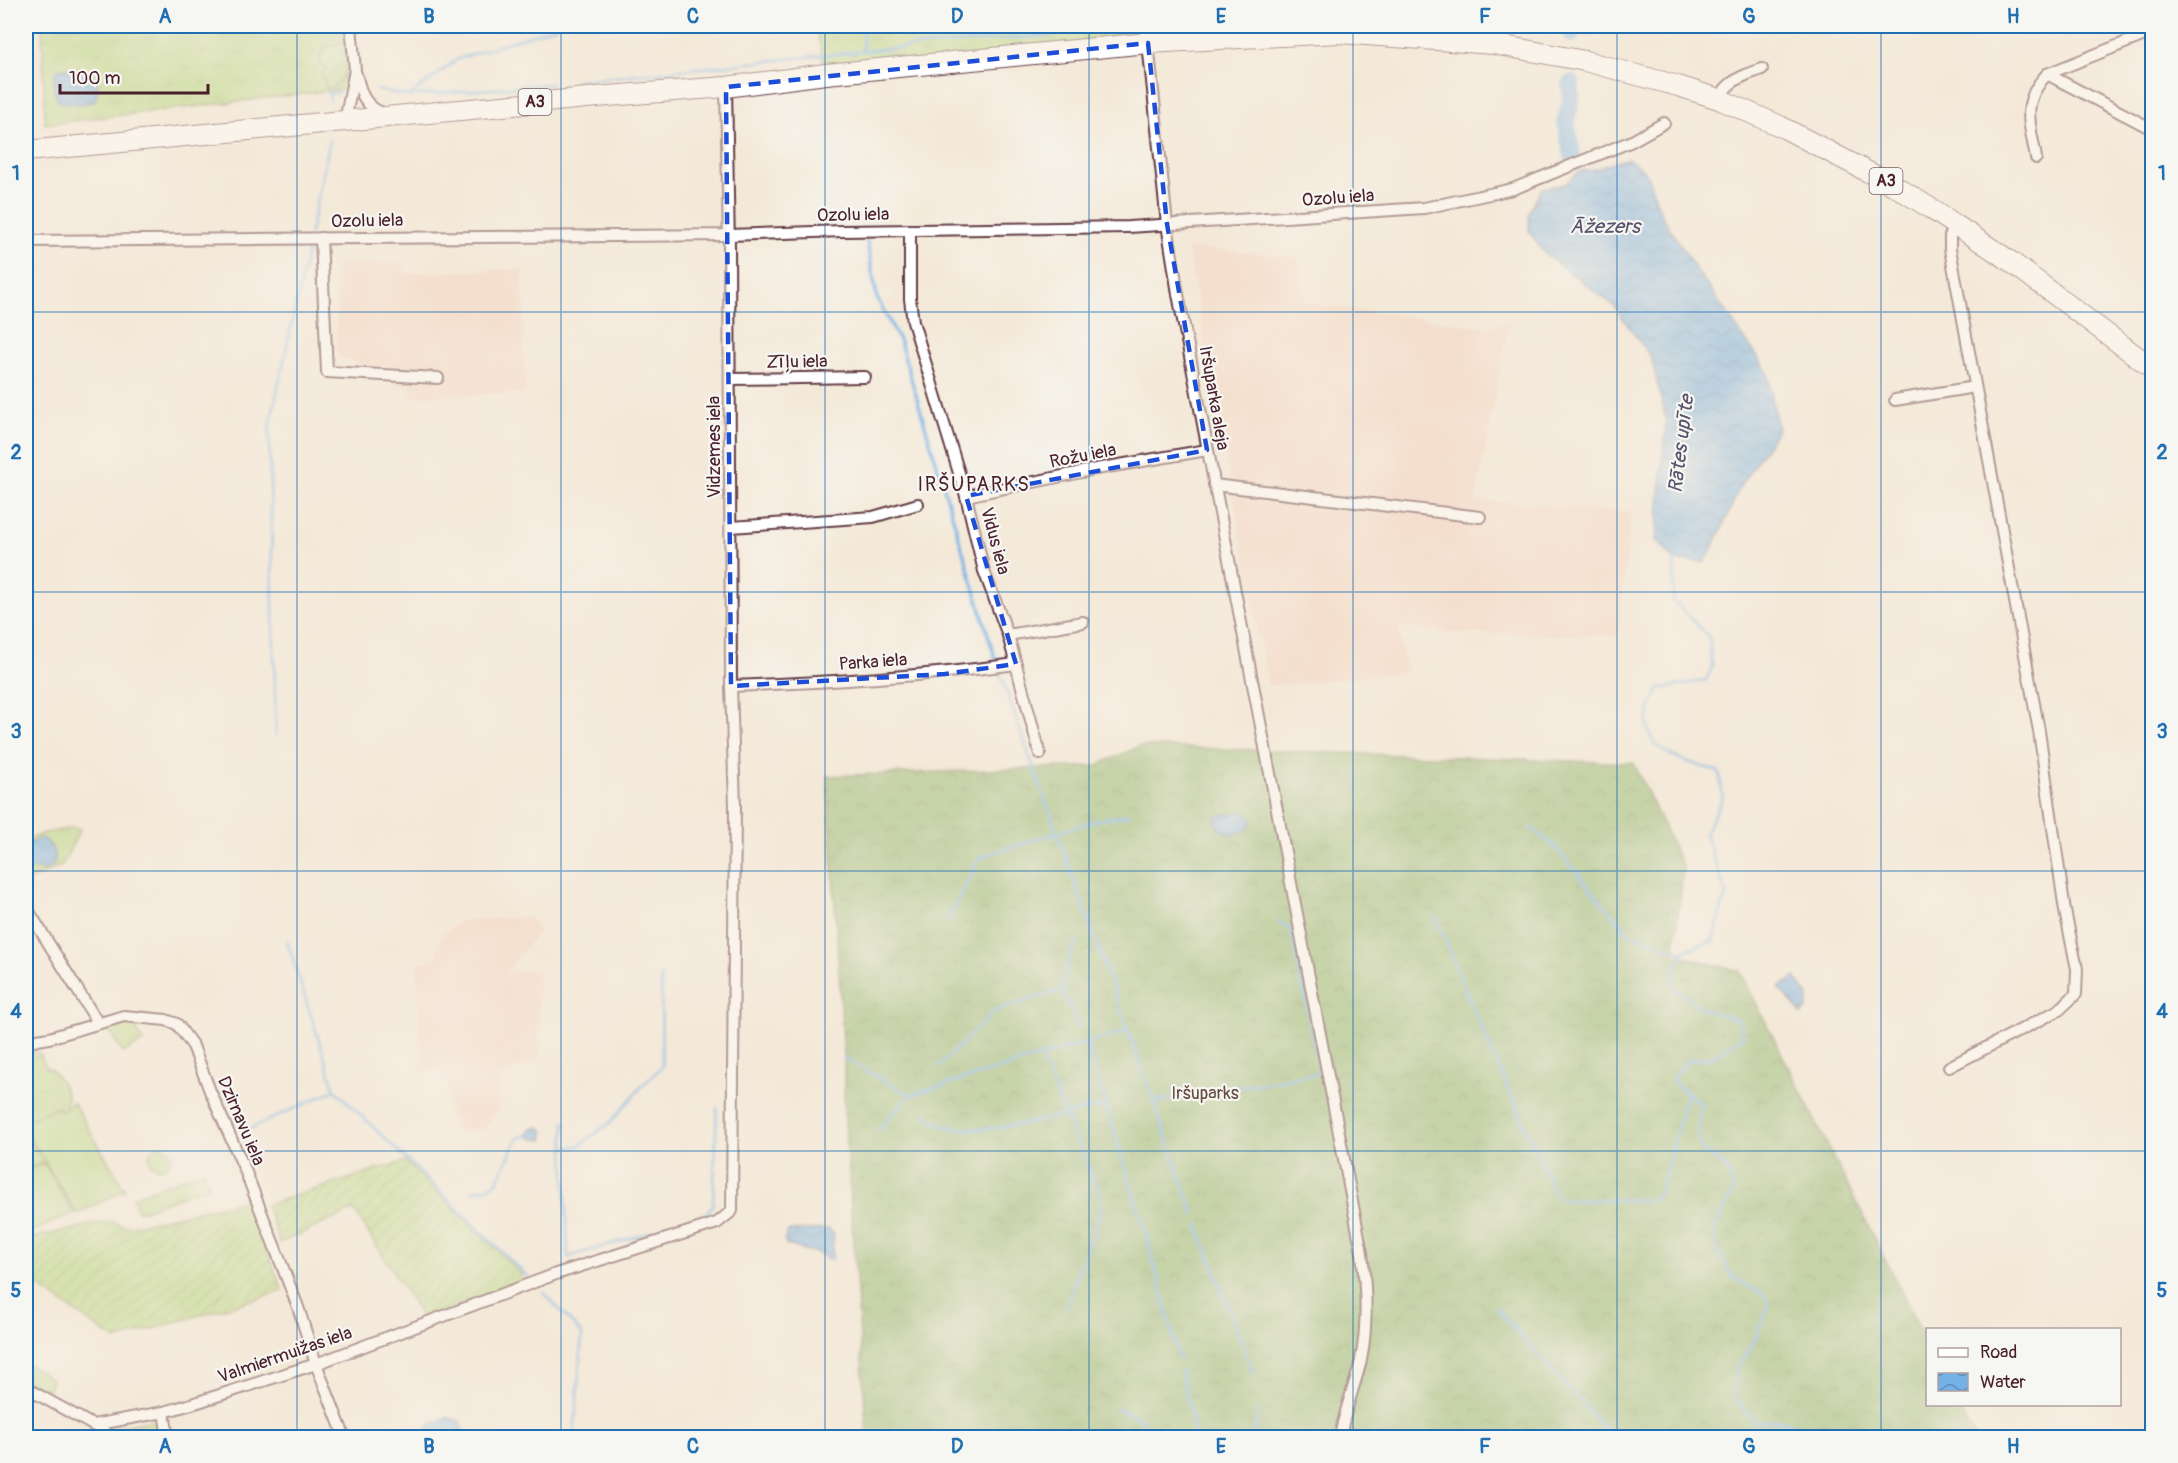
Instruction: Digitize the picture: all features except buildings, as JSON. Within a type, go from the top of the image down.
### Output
[{"type":"highway","name":"A3","points":[[26,151],[726,87],[1147,34],[1376,34],[1493,44],[1576,59],[1678,86],[1719,99],[1780,126],[1885,181],[1956,225],[2010,261],[2152,368]]},
{"type":"street","points":[[345,122],[354,70],[351,26]]},
{"type":"street","points":[[2036,158],[2028,112],[2030,98],[2036,86],[2047,74],[2152,32]]},
{"type":"street","name":"Iršuparka aleja","points":[[1147,34],[1167,224],[1178,294],[1362,1253],[1366,1288],[1365,1333],[1356,1382],[1340,1437]]},
{"type":"street","points":[[1719,99],[1723,90],[1739,77],[1762,69]]},
{"type":"street","points":[[354,70],[368,105],[373,110],[393,116]]},
{"type":"street","points":[[2047,74],[2152,129]]},
{"type":"street","name":"Vidzemes iela","points":[[726,87],[731,686],[735,806]]},
{"type":"street","name":"Ozolu iela","points":[[26,241],[729,235],[1078,228],[1424,208],[1513,189],[1632,141],[1664,123]]},
{"type":"street","points":[[1949,1067],[2059,1010],[2076,994],[2077,969],[2065,911],[2039,731],[1950,249],[1950,236],[1956,225]]},
{"type":"street","name":"Vidus iela","points":[[910,231],[910,299],[913,322],[966,496],[984,571],[1008,635],[1040,754]]},
{"type":"street","points":[[321,238],[327,372],[438,378]]},
{"type":"street","name":"Zīļu iela","points":[[730,379],[865,377]]},
{"type":"street","points":[[1895,400],[1975,387]]},
{"type":"street","name":"Rožu iela","points":[[966,496],[1096,469],[1207,450]]},
{"type":"street","points":[[1214,485],[1480,517]]},
{"type":"street","points":[[731,527],[873,517],[918,504]]},
{"type":"street","points":[[1008,635],[1083,622]]},
{"type":"street","name":"Parka iela","points":[[731,686],[945,674],[1016,664]]},
{"type":"street","name":"Valmiermuižas iela","points":[[93,1425],[164,1412],[316,1364],[556,1274],[717,1223],[732,1211],[735,806]]},
{"type":"street","points":[[26,907],[98,1023]]},
{"type":"street","name":"Dzirnavu iela","points":[[26,1042],[49,1038],[124,1016],[166,1020],[177,1024],[193,1046],[294,1296],[316,1364],[345,1437]]},
{"type":"street","points":[[26,1388],[116,1437]]},
{"type":"street","points":[[164,1412],[168,1437]]},
{"type":"highlighted area","points":[[1148,43],[1167,224],[1207,450],[966,496],[1016,664],[945,674],[731,686],[726,87]]},
{"type":"shaded area","points":[[1187,247],[1298,257],[1305,302],[1487,327],[1509,321],[1476,500],[1632,512],[1618,636],[1448,633],[1399,626],[1407,673],[1268,686]]},
{"type":"shaded area","points":[[398,262],[407,273],[523,269],[525,393],[412,397],[411,386],[394,386],[394,371],[364,369],[352,360],[343,360],[337,354],[335,267],[340,263]]},
{"type":"shaded area","points":[[530,917],[540,930],[507,971],[538,971],[539,1061],[506,1072],[498,1080],[498,1110],[484,1130],[461,1132],[449,1115],[446,1071],[421,1071],[417,963],[435,960],[441,936],[462,920]]},
{"type":"green space","points":[[42,26],[342,26],[345,42],[345,89],[45,124]]},
{"type":"green space","points":[[816,26],[1146,26],[1148,43],[826,74]]},
{"type":"green space","points":[[1560,26],[1609,26],[1610,29],[1583,35]]},
{"type":"green space","points":[[345,42],[343,77],[340,82],[327,89],[322,74],[327,68],[321,66],[319,56],[327,46]]},
{"type":"green space","name":"Iršuparks","points":[[1140,746],[1634,763],[1683,868],[1674,954],[1740,971],[1926,1341],[1926,1406],[1959,1406],[1975,1437],[867,1437],[844,1108],[844,1058],[827,776],[1095,766]]},
{"type":"green space","points":[[72,828],[80,829],[62,866],[26,881],[26,872],[55,859],[51,845],[40,838],[26,846],[26,841],[40,834]]},
{"type":"green space","points":[[125,1021],[133,1021],[143,1042],[123,1053],[110,1033],[111,1029]]},
{"type":"green space","points":[[26,1048],[34,1048],[37,1051],[27,1058],[28,1060],[40,1053],[46,1068],[58,1077],[67,1101],[62,1112],[58,1107],[26,1121]]},
{"type":"green space","points":[[73,1102],[125,1190],[77,1214],[37,1149],[28,1137],[26,1138],[26,1121],[58,1107],[62,1112]]},
{"type":"green space","points":[[26,1138],[45,1162],[26,1170]]},
{"type":"green space","points":[[156,1146],[164,1146],[171,1153],[171,1161],[164,1168],[156,1168],[149,1161],[149,1153]]},
{"type":"green space","points":[[405,1161],[521,1273],[521,1282],[423,1319],[354,1210],[280,1243],[266,1205]]},
{"type":"green space","points":[[44,1163],[74,1213],[26,1234],[26,1170]]},
{"type":"green space","points":[[204,1170],[209,1186],[138,1212],[133,1197]]},
{"type":"green space","points":[[247,1200],[283,1291],[115,1340],[27,1278],[26,1239],[109,1221],[128,1227]]},
{"type":"green space","points":[[26,1363],[52,1379],[48,1391],[26,1380]]},
{"type":"green space","points":[[150,1421],[157,1422],[160,1426],[160,1437],[130,1437],[114,1430],[115,1427]]},
{"type":"water","points":[[64,68],[94,75],[98,88],[94,102],[80,104],[59,102],[54,78],[56,70]]},
{"type":"water","name":"Āžezers","points":[[1628,158],[1646,172],[1662,216],[1693,265],[1767,371],[1778,429],[1741,485],[1705,562],[1675,561],[1656,540],[1666,420],[1651,357],[1613,305],[1544,253],[1529,231],[1529,212],[1542,188],[1565,184],[1579,171],[1592,170]]},
{"type":"water","points":[[1244,812],[1249,814],[1252,820],[1245,830],[1235,834],[1225,832],[1216,824],[1216,818],[1221,815]]},
{"type":"water","points":[[40,838],[52,848],[55,857],[54,865],[44,871],[35,869],[26,872],[26,846]]},
{"type":"water","points":[[1795,977],[1808,996],[1808,1008],[1802,1014],[1779,988]]},
{"type":"water","points":[[538,1127],[543,1129],[544,1140],[534,1139],[527,1135],[531,1129]]},
{"type":"water","points":[[829,1229],[834,1234],[832,1260],[827,1260],[823,1255],[787,1245],[784,1241],[788,1231]]},
{"type":"water","points":[[447,1417],[460,1421],[465,1437],[427,1437],[429,1424]]},
{"type":"waterway","points":[[410,95],[458,59],[558,26]]},
{"type":"waterway","points":[[863,26],[863,51]]},
{"type":"waterway","name":"Rātes upīte","points":[[1571,26],[1571,34]]},
{"type":"waterway","points":[[575,81],[863,51],[1132,28]]},
{"type":"waterway","name":"Rātes upīte","points":[[1571,83],[1571,101],[1566,121],[1572,155]]},
{"type":"waterway","points":[[377,90],[408,96],[551,84]]},
{"type":"waterway","points":[[330,100],[329,93],[338,93]]},
{"type":"waterway","points":[[310,234],[330,140]]},
{"type":"waterway","points":[[867,241],[877,298],[900,342],[996,661]]},
{"type":"waterway","points":[[276,736],[269,430],[308,248]]},
{"type":"waterway","name":"Rātes upīte","points":[[1675,559],[1673,600],[1709,637],[1712,667],[1706,680],[1659,689],[1648,716],[1648,729],[1660,748],[1671,755],[1719,772],[1723,797],[1705,834],[1726,893],[1713,941],[1685,950],[1673,971],[1674,987],[1703,1009],[1739,1020],[1743,1037],[1711,1058],[1688,1060],[1673,1078],[1675,1084],[1701,1104],[1698,1138],[1702,1150],[1727,1168],[1734,1188],[1716,1226],[1715,1245],[1732,1277],[1765,1296],[1769,1306],[1751,1348],[1737,1367],[1735,1398],[1754,1422],[1782,1421],[1794,1425],[1804,1435],[1804,1438]]},
{"type":"waterway","points":[[1000,674],[1194,1214]]},
{"type":"waterway","points":[[947,922],[980,857],[1097,820],[1130,815]]},
{"type":"waterway","points":[[1530,827],[1555,847],[1628,933],[1684,953]]},
{"type":"waterway","points":[[1436,917],[1472,1007],[1556,1196],[1564,1200],[1651,1200],[1660,1193],[1687,1092]]},
{"type":"waterway","points":[[1154,1102],[1320,1073],[1291,930],[1278,921]]},
{"type":"waterway","points":[[287,941],[335,1090],[528,1277]]},
{"type":"waterway","points":[[1077,942],[1070,955],[1062,990],[1079,1027]]},
{"type":"waterway","points":[[564,1148],[579,1146],[612,1121],[662,1067],[661,976]]},
{"type":"waterway","points":[[939,1066],[996,1010],[1062,990]]},
{"type":"waterway","points":[[844,1058],[910,1095],[1127,1031]]},
{"type":"waterway","points":[[1087,1042],[1151,1251],[1179,1359]]},
{"type":"waterway","points":[[1040,1056],[1101,1196],[1101,1211],[1066,1307]]},
{"type":"waterway","points":[[245,1131],[335,1090]]},
{"type":"waterway","points":[[878,1130],[909,1096]]},
{"type":"waterway","points":[[924,1113],[944,1126],[986,1129],[1028,1123],[1107,1105]]},
{"type":"waterway","points":[[565,1121],[568,1257],[705,1216],[713,1205],[717,1108]]},
{"type":"waterway","points":[[472,1191],[488,1188],[497,1182],[517,1139],[527,1135]]},
{"type":"waterway","points":[[1197,1224],[1254,1375]]},
{"type":"waterway","points":[[544,1293],[582,1334],[574,1438]]},
{"type":"waterway","points":[[1496,1308],[1613,1438]]},
{"type":"waterway","points":[[1181,1370],[1196,1438]]},
{"type":"waterway","points":[[1117,1409],[1139,1418],[1151,1438]]},
{"type":"waterway","points":[[1255,1438],[1257,1411]]},
{"type":"district","name":"IRŠUPARKS","points":[[974,484]]}]
